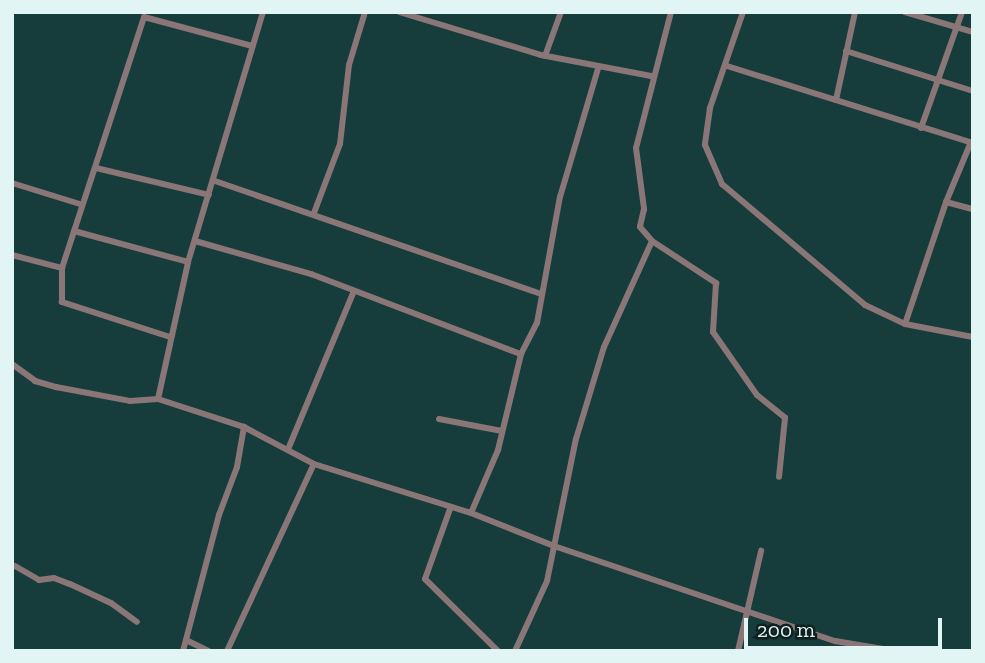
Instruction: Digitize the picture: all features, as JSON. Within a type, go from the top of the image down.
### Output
[{"type":"street","points":[[158,399],[188,262],[215,181],[263,12]]},
{"type":"street","points":[[314,213],[340,144],[349,65],[365,12]]},
{"type":"street","points":[[399,12],[545,56],[597,69],[651,76]]},
{"type":"street","points":[[545,56],[561,12]]},
{"type":"street","points":[[671,12],[651,76],[636,148],[644,209],[640,227],[652,241],[716,283],[713,332],[757,395],[785,418],[779,477]]},
{"type":"street","points":[[743,12],[727,66],[710,108],[705,145],[722,184],[842,289],[905,324],[973,337]]},
{"type":"street","points":[[836,100],[855,12]]},
{"type":"street","points":[[905,12],[973,32]]},
{"type":"street","points":[[921,128],[962,12]]},
{"type":"street","points":[[170,337],[62,302],[62,268],[80,204],[96,168],[144,18],[252,46]]},
{"type":"street","points":[[846,51],[973,91]]},
{"type":"street","points":[[727,66],[972,142],[946,202],[905,324]]},
{"type":"street","points":[[471,513],[502,431],[521,354],[537,323],[560,197],[597,69]]},
{"type":"street","points":[[96,168],[209,195]]},
{"type":"street","points":[[215,181],[542,294]]},
{"type":"street","points":[[12,183],[41,188],[80,204]]},
{"type":"street","points":[[946,202],[973,209]]},
{"type":"street","points":[[74,231],[188,262]]},
{"type":"street","points":[[195,241],[311,274],[521,354]]},
{"type":"street","points":[[514,651],[547,581],[576,439],[604,347],[652,241]]},
{"type":"street","points":[[12,255],[62,268]]},
{"type":"street","points":[[289,447],[354,291]]},
{"type":"street","points":[[12,364],[34,381],[56,387],[130,401],[158,399],[244,426],[289,447],[314,464],[450,509],[471,513],[554,546],[835,641],[895,651]]},
{"type":"street","points":[[439,419],[502,431]]},
{"type":"street","points":[[183,651],[219,515],[237,467],[244,426]]},
{"type":"street","points":[[227,651],[314,464]]},
{"type":"street","points":[[450,509],[425,579],[498,651]]},
{"type":"street","points":[[737,651],[761,551]]},
{"type":"street","points":[[15,566],[39,580],[54,578],[70,583],[111,603],[137,622]]},
{"type":"street","points":[[186,640],[209,651]]}]
